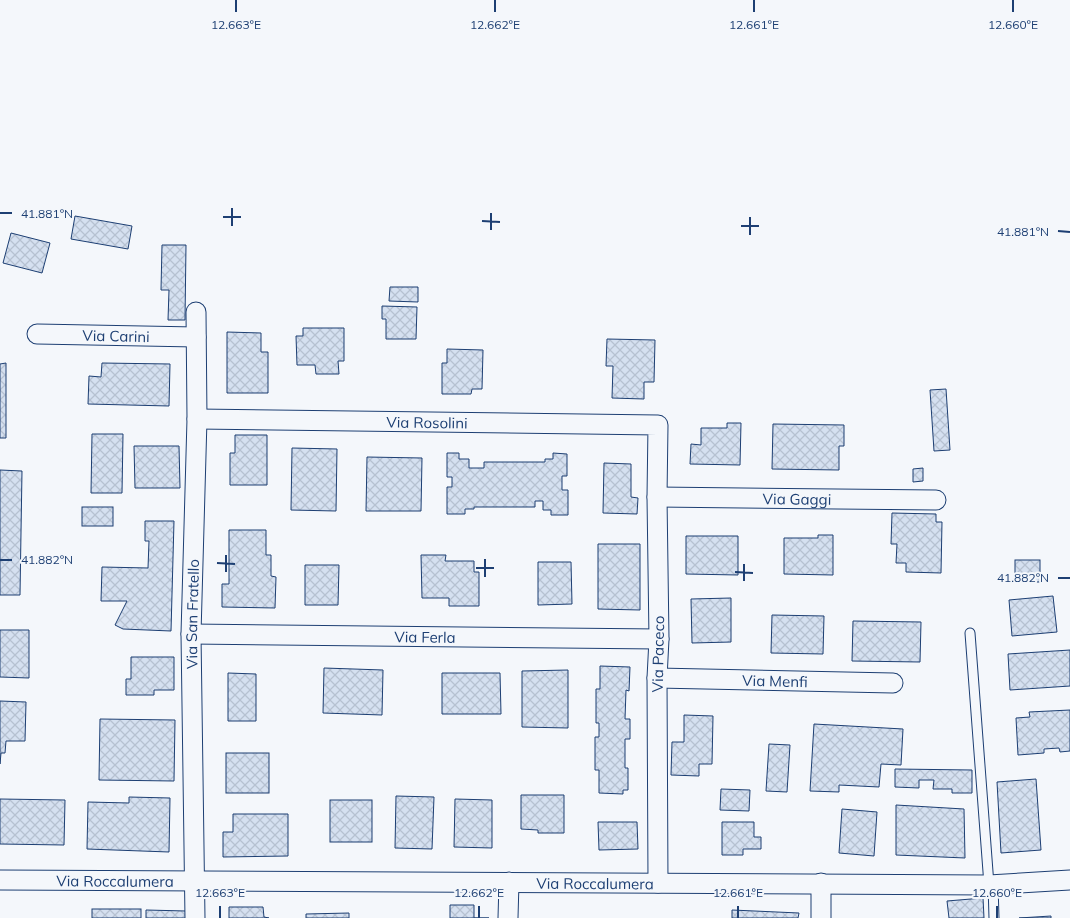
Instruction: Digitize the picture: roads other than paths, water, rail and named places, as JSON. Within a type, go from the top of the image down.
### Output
[{"type":"street","name":"Via San Fratello","points":[[195,918],[191,634],[197,419],[196,312]]},
{"type":"street","name":"Via Carini","points":[[36,334],[196,337]]},
{"type":"street","name":"Via Rosolini","points":[[197,419],[658,426]]},
{"type":"street","name":"Via Paceco","points":[[658,426],[658,883]]},
{"type":"street","name":"Via Gaggi","points":[[657,497],[936,500]]},
{"type":"street","name":"Via Ferla","points":[[191,634],[659,639]]},
{"type":"street","name":"Via Menfi","points":[[657,678],[893,683]]},
{"type":"street","name":"Via Roccalumera","points":[[0,880],[991,884],[1070,880]]},
{"type":"street","points":[[508,882],[508,918]]},
{"type":"street","points":[[822,883],[822,918]]},
{"type":"lane","points":[[970,633],[994,918]]}]
